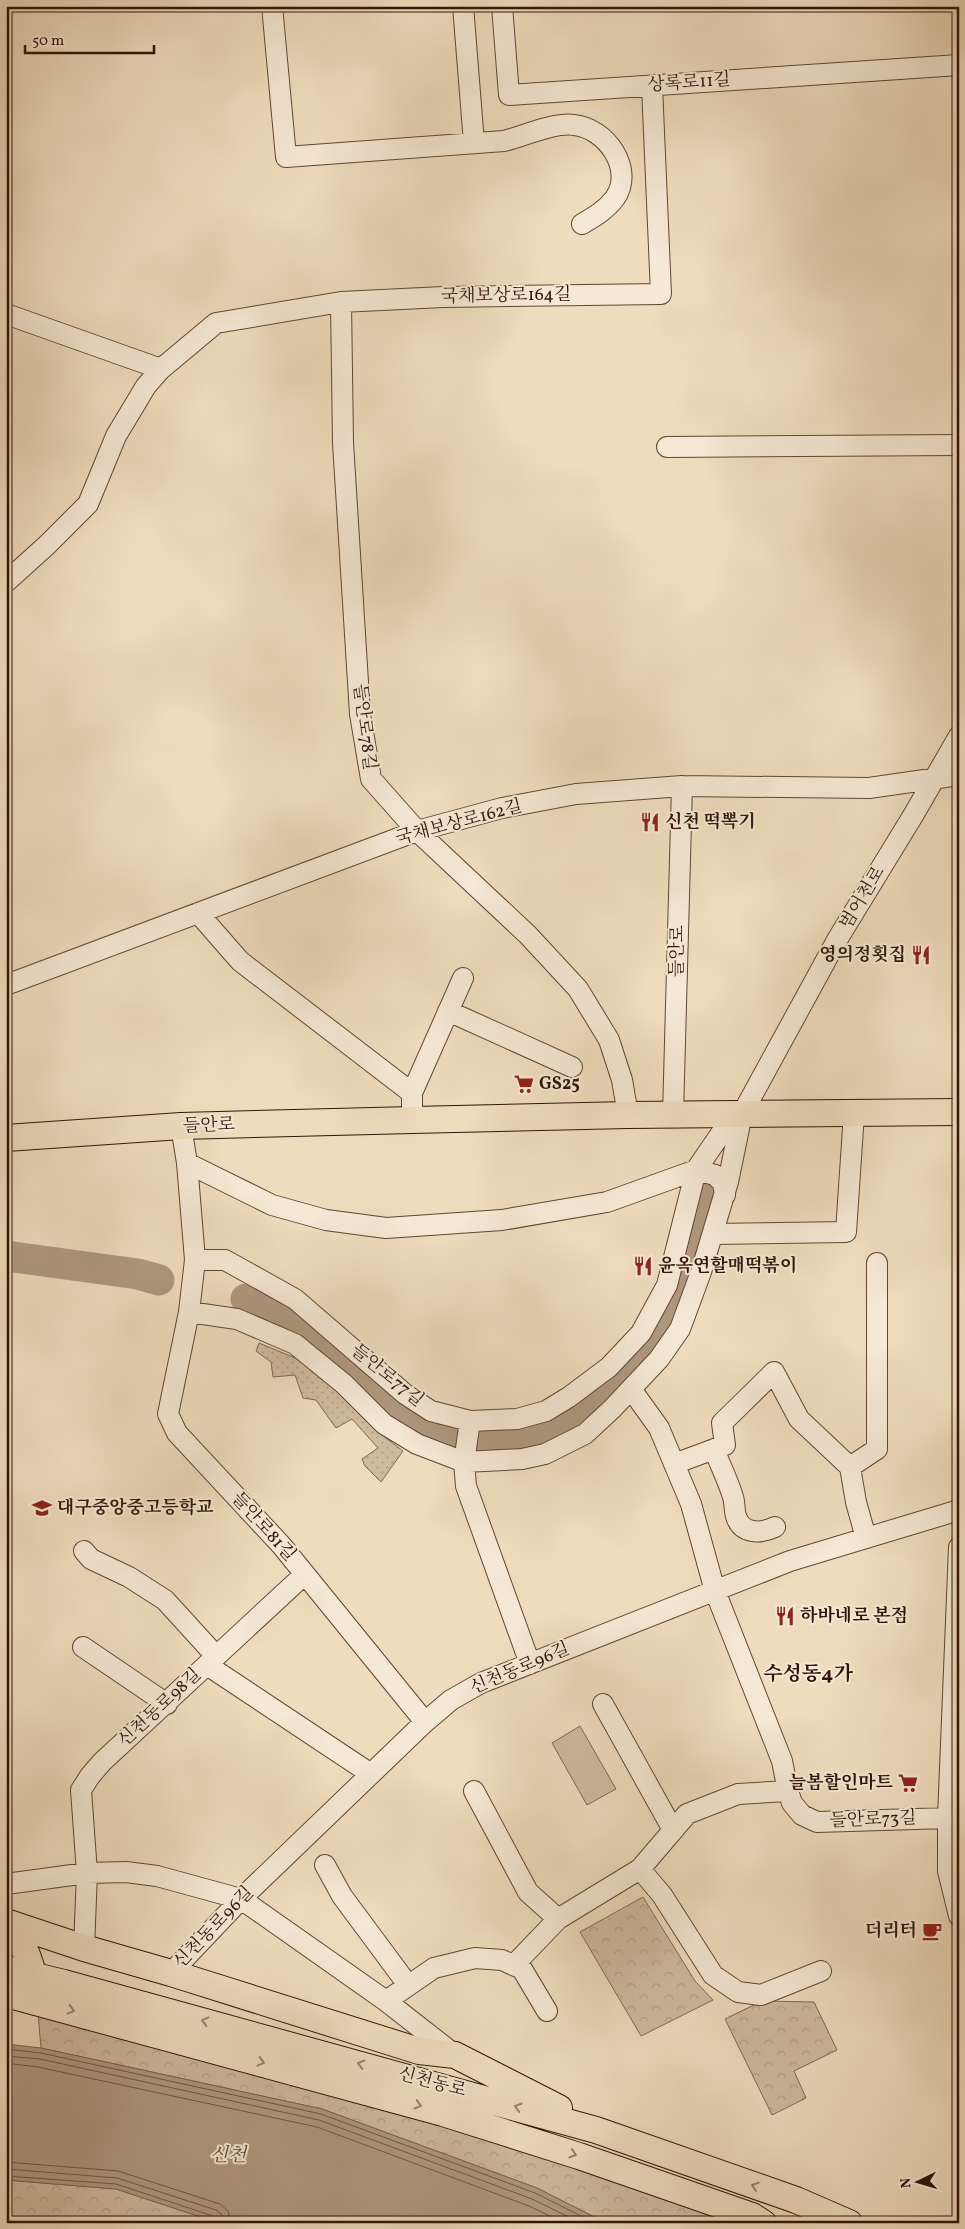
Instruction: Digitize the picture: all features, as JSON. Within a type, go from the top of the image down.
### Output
[{"type":"main road","name":"들안로","points":[[6,1138],[181,1126],[628,1114],[959,1112]]},
{"type":"main road","points":[[6,1922],[84,1948],[171,1973],[419,2051],[455,2055],[531,2092],[596,2130]]},
{"type":"main road","points":[[6,1933],[16,1937],[26,1950],[43,2003]]},
{"type":"main road","name":"신천동로","points":[[6,1969],[426,2081],[596,2130],[796,2200],[850,2223]]},
{"type":"main road","name":"신천동로","points":[[6,1994],[443,2112],[579,2156],[752,2216],[763,2223]]},
{"type":"main road","points":[[796,2200],[827,2223]]},
{"type":"street","points":[[272,6],[286,157],[504,141],[528,136],[556,125],[575,124],[592,130],[607,142],[619,159],[622,179],[615,198],[598,215],[582,224]]},
{"type":"street","points":[[463,6],[474,143]]},
{"type":"street","name":"상록로11길","points":[[502,6],[509,95],[959,65]]},
{"type":"street","name":"국채보상로164길","points":[[6,582],[48,546],[88,504],[116,436],[146,386],[161,369],[216,323],[341,302],[443,297],[661,294],[652,86]]},
{"type":"street","name":"들안로78길","points":[[341,302],[344,443],[360,714],[370,779],[416,831],[528,935],[578,989],[609,1040],[622,1080],[628,1114]]},
{"type":"street","points":[[6,314],[161,369]]},
{"type":"street","points":[[667,447],[959,445]]},
{"type":"street","name":"범어천로","points":[[742,1114],[837,940],[959,736]]},
{"type":"street","points":[[935,778],[959,775]]},
{"type":"street","name":"국채보상로162길","points":[[6,985],[416,831],[502,808],[576,794],[682,786],[868,788],[935,778]]},
{"type":"street","name":"들안로","points":[[674,1115],[682,786]]},
{"type":"street","points":[[198,913],[240,961],[412,1093]]},
{"type":"street","points":[[412,1120],[412,1093],[463,978]]},
{"type":"street","points":[[448,1010],[572,1067]]},
{"type":"street","points":[[713,1234],[846,1232],[854,1112]]},
{"type":"street","points":[[189,1312],[237,1319],[295,1344],[344,1384],[384,1424],[417,1444],[464,1462],[522,1459],[545,1454],[585,1434],[659,1359],[680,1329],[713,1234],[724,1195],[742,1114]]},
{"type":"street","name":"들안로77길","points":[[194,1256],[225,1260],[295,1299],[405,1394],[431,1411],[470,1422],[517,1419],[546,1411],[569,1397],[609,1367],[641,1333],[667,1285],[696,1170],[724,1129],[742,1114]]},
{"type":"street","points":[[181,1126],[187,1164],[194,1256]]},
{"type":"street","points":[[187,1164],[272,1205],[326,1220],[386,1228],[502,1220],[607,1202],[696,1170],[715,1175],[723,1183],[724,1195]]},
{"type":"street","name":"들안로81길","points":[[194,1256],[189,1312],[168,1414],[177,1433],[243,1503],[304,1574],[424,1722]]},
{"type":"street","points":[[850,1467],[878,1449],[877,1263]]},
{"type":"street","points":[[674,1464],[725,1445],[722,1423],[774,1372],[799,1419],[850,1467],[856,1502],[866,1538]]},
{"type":"street","name":"들안로73길","points":[[631,1389],[659,1428],[690,1504],[715,1591],[763,1717],[782,1761],[792,1803],[802,1815],[817,1822],[948,1818]]},
{"type":"street","points":[[470,1422],[464,1462],[466,1486],[530,1664]]},
{"type":"street","points":[[714,1449],[734,1499],[735,1514],[738,1522],[745,1529],[752,1532],[775,1527]]},
{"type":"street","name":"신천동로96길","points":[[171,1973],[241,1899],[424,1722],[451,1700],[481,1683],[790,1561],[959,1510]]},
{"type":"street","points":[[959,1547],[948,1818],[948,1871],[959,1916]]},
{"type":"street","points":[[84,1550],[91,1559],[129,1577],[165,1600],[212,1660],[371,1774]]},
{"type":"street","name":"신천동로98길","points":[[84,1948],[87,1873],[81,1790],[102,1762],[167,1704],[304,1574]]},
{"type":"street","points":[[83,1647],[167,1704]]},
{"type":"street","points":[[603,1704],[673,1830]]},
{"type":"street","points":[[474,1791],[528,1892],[558,1919]]},
{"type":"street","points":[[514,1965],[558,1919],[640,1869],[687,1814],[738,1794],[788,1792]]},
{"type":"street","points":[[325,1865],[342,1896],[408,1986]]},
{"type":"street","points":[[640,1869],[662,1895],[713,1974],[738,1992],[760,1995],[821,1971]]},
{"type":"street","points":[[6,1884],[87,1873],[126,1872],[157,1876],[241,1899],[386,2001],[455,2055]]},
{"type":"street","points":[[386,2001],[434,1968],[475,1958],[502,1960],[522,1969],[547,2011]]},
{"type":"green space","points":[[259,1343],[312,1365],[382,1435],[403,1451],[381,1482],[365,1466],[362,1459],[378,1448],[352,1419],[336,1428],[316,1400],[303,1398],[295,1375],[273,1377],[271,1362],[256,1351]]},
{"type":"green space","points":[[580,1726],[616,1789],[587,1805],[552,1743]]},
{"type":"green space","points":[[643,1897],[695,1981],[713,2000],[641,2036],[580,1932]]},
{"type":"green space","points":[[762,2001],[814,2002],[837,2050],[794,2071],[806,2098],[772,2115],[725,2019]]},
{"type":"green space","points":[[38,2013],[213,2054],[593,2172],[730,2223],[606,2223],[537,2188],[322,2109],[41,2048]]},
{"type":"green space","points":[[6,2180],[116,2189],[219,2223],[6,2223]]},
{"type":"water","name":"신천","points":[[6,2044],[41,2048],[322,2109],[537,2188],[606,2223],[219,2223],[116,2189],[6,2180]]},
{"type":"waterway","points":[[246,1299],[278,1312],[298,1324],[423,1426],[453,1438],[474,1441],[518,1438],[560,1425],[596,1402],[661,1334],[673,1318],[684,1296],[711,1197]]},
{"type":"waterway","points":[[6,1256],[138,1274],[159,1280]]},
{"type":"place","name":"신천 떡뽁기","points":[[650,822]]},
{"type":"place","name":"영의정횟집","points":[[921,955]]},
{"type":"place","name":"GS25","points":[[524,1084]]},
{"type":"place","name":"윤옥연할매떡볶이","points":[[643,1266]]},
{"type":"place","name":"대구중앙중고등학교","points":[[42,1508]]},
{"type":"place","name":"하바네로 본점","points":[[785,1616]]},
{"type":"place","name":"늘봄할인마트","points":[[908,1783]]},
{"type":"place","name":"더리터","points":[[932,1931]]},
{"type":"district","name":"수성동4가","points":[[808,1675]]}]
